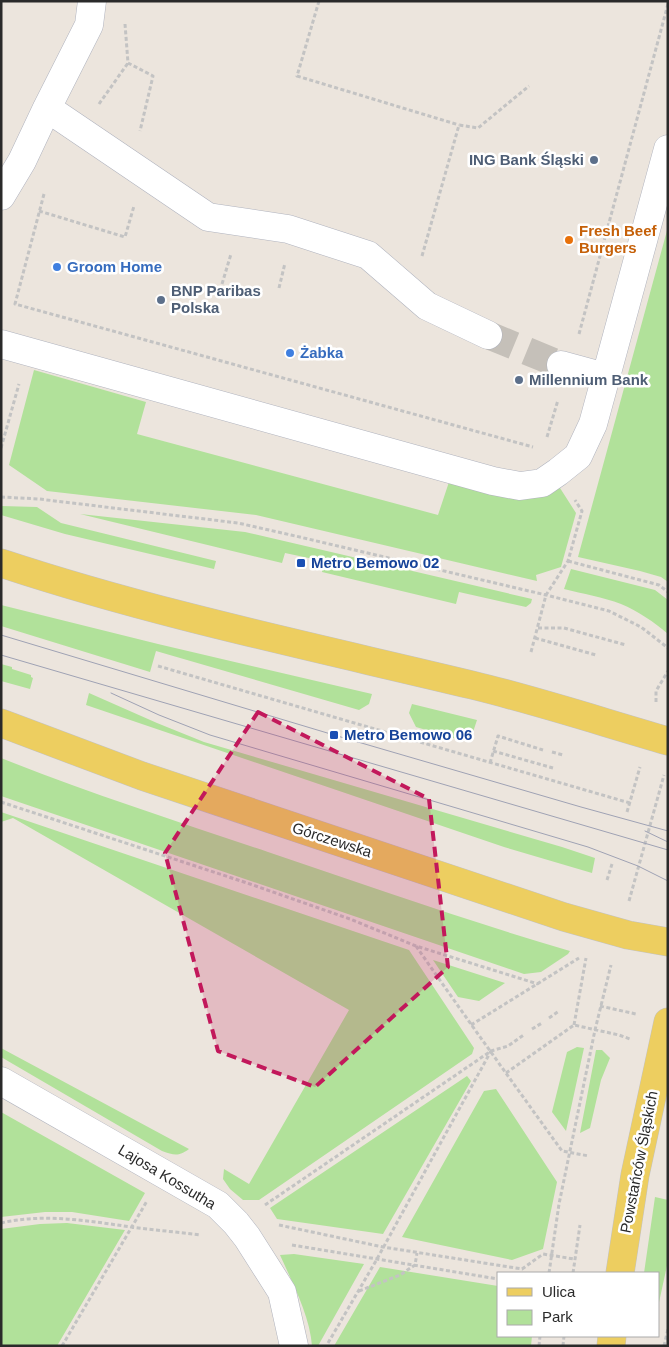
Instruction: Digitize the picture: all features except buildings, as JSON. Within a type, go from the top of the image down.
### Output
[{"type":"main road","points":[[1,563],[175,614],[474,685],[560,708],[668,741]]},
{"type":"main road","name":"Górczewska","points":[[1,723],[142,776],[564,917],[628,935],[668,942]]},
{"type":"main road","name":"Powstańców Śląskich","points":[[620,1272],[635,1175],[668,1022]]},
{"type":"street","points":[[1,196],[22,160],[89,25],[92,1]]},
{"type":"street","points":[[47,108],[208,217],[288,229],[368,255],[427,306],[488,335]]},
{"type":"street","points":[[1,344],[493,480],[520,486],[542,483],[578,456],[592,424],[668,149]]},
{"type":"street","points":[[562,364],[605,377]]},
{"type":"street","name":"Lajosa Kossutha","points":[[1,1081],[218,1206],[236,1223],[247,1237],[282,1292],[294,1346]]},
{"type":"path","points":[[319,1],[297,76],[459,125],[478,128],[529,86]]},
{"type":"path","points":[[39,211],[125,237],[153,76],[128,63],[125,19]]},
{"type":"path","points":[[412,293],[459,125]]},
{"type":"path","points":[[1,448],[20,382]]},
{"type":"path","points":[[1,497],[39,499],[238,523],[609,611],[641,627],[668,648]]},
{"type":"path","points":[[531,652],[546,595],[568,561],[580,519]]},
{"type":"path","points":[[568,561],[659,585],[668,592]]},
{"type":"path","points":[[538,628],[564,628],[626,646]]},
{"type":"path","points":[[535,638],[596,655]]},
{"type":"path","points":[[158,666],[630,803]]},
{"type":"path","points":[[656,704],[656,691],[668,671]]},
{"type":"path","points":[[490,763],[498,736],[543,750]]},
{"type":"path","points":[[494,751],[553,768]]},
{"type":"path","points":[[552,752],[563,755]]},
{"type":"path","points":[[627,812],[640,765]]},
{"type":"path","points":[[632,888],[664,776]]},
{"type":"path","points":[[1,802],[259,887],[350,919],[416,946],[538,984]]},
{"type":"path","points":[[607,880],[612,864]]},
{"type":"path","points":[[416,946],[562,1151],[589,1156]]},
{"type":"path","points":[[471,1025],[587,952],[574,1025],[506,1073]]},
{"type":"path","points":[[549,1272],[558,1204],[600,1006],[612,962]]},
{"type":"path","points":[[600,1006],[636,1014]]},
{"type":"path","points":[[549,1018],[559,1011]]},
{"type":"path","points":[[532,1029],[542,1023]]},
{"type":"path","points":[[574,1025],[619,1035]]},
{"type":"path","points":[[262,1207],[491,1051],[508,1046],[525,1034]]},
{"type":"path","points":[[326,1346],[377,1259],[491,1051]]},
{"type":"path","points":[[62,1346],[151,1194]]},
{"type":"path","points":[[1,1223],[55,1218],[88,1220],[204,1236]]},
{"type":"path","points":[[278,1224],[383,1247],[522,1271],[543,1254],[574,1259]]},
{"type":"path","points":[[572,1272],[580,1225]]},
{"type":"path","points":[[247,1237],[497,1279]]},
{"type":"path","points":[[358,1292],[400,1275],[415,1265],[417,1253]]},
{"type":"path","points":[[664,1346],[668,1329]]},
{"type":"highlighted area","points":[[258,712],[429,799],[448,967],[315,1087],[218,1051],[165,853]]},
{"type":"green space","points":[[668,227],[668,582],[661,577],[640,571],[578,557]]},
{"type":"green space","points":[[34,370],[146,402],[137,434],[438,515],[449,482],[517,495],[560,488],[576,513],[561,567],[536,575],[537,581],[256,515],[47,491],[9,465]]},
{"type":"green space","points":[[1,506],[37,507],[61,523],[216,561],[214,569],[65,534],[1,515]]},
{"type":"green space","points":[[80,514],[245,532],[532,599],[531,603],[526,607],[459,592],[456,604],[322,572],[323,561],[285,553],[282,563]]},
{"type":"green space","points":[[571,569],[655,590],[668,600],[668,634],[646,617],[621,604],[564,589]]},
{"type":"green space","points":[[1,605],[372,694],[369,704],[359,710],[156,651],[150,672],[1,626]]},
{"type":"green space","points":[[1,664],[31,675],[33,678],[30,689],[1,681]]},
{"type":"green space","points":[[89,693],[204,742],[595,858],[592,873],[504,847],[86,705]]},
{"type":"green space","points":[[412,704],[477,720],[473,732],[460,740],[416,727],[409,713]]},
{"type":"green space","points":[[1,758],[168,818],[456,915],[570,951],[541,972],[524,974],[1,796]]},
{"type":"green space","points":[[1,812],[409,950],[474,1048],[472,1054],[259,1200],[243,1200],[230,1189],[223,1179],[224,1169],[249,1184],[349,1010],[13,818],[1,822]]},
{"type":"green space","points":[[433,960],[505,983],[479,1001],[458,997]]},
{"type":"green space","points":[[577,1047],[584,1048],[566,1131],[552,1112],[567,1052]]},
{"type":"green space","points":[[1,1048],[189,1149],[176,1154],[162,1151],[1,1057]]},
{"type":"green space","points":[[596,1050],[602,1050],[610,1058],[601,1080],[590,1128],[580,1133]]},
{"type":"green space","points":[[467,1076],[471,1081],[383,1234],[277,1219],[270,1208]]},
{"type":"green space","points":[[496,1089],[557,1182],[543,1249],[512,1260],[402,1237],[484,1091]]},
{"type":"green space","points":[[1,1112],[145,1193],[129,1221],[72,1212],[45,1212],[1,1217]]},
{"type":"green space","points":[[655,1197],[668,1200],[668,1261],[659,1302],[659,1272],[644,1272]]},
{"type":"green space","points":[[67,1223],[125,1230],[57,1346],[1,1346],[1,1229]]},
{"type":"green space","points":[[294,1254],[364,1264],[318,1346],[312,1346],[304,1311],[280,1255]]},
{"type":"green space","points":[[380,1267],[497,1286],[497,1337],[532,1337],[531,1346],[334,1346]]},
{"type":"tunnel","points":[[488,335],[561,365]]},
{"type":"tram line","points":[[1,635],[334,735],[668,831]]},
{"type":"tram line","points":[[1,655],[668,850]]},
{"type":"tram line","points":[[111,693],[159,715],[210,735],[588,847],[638,866],[668,881]]},
{"type":"tram line","points":[[645,831],[668,842]]},
{"type":"place","name":"ING Bank Śląski","points":[[594,160]]},
{"type":"place","name":"Fresh Beef Burgers","points":[[569,240]]},
{"type":"place","name":"Groom Home","points":[[57,267]]},
{"type":"place","name":"BNP Paribas Polska","points":[[161,300]]},
{"type":"place","name":"Żabka","points":[[290,353]]},
{"type":"place","name":"Millennium Bank","points":[[519,380]]},
{"type":"place","name":"Metro Bemowo 02","points":[[301,563]]},
{"type":"place","name":"Metro Bemowo 06","points":[[334,735]]}]
